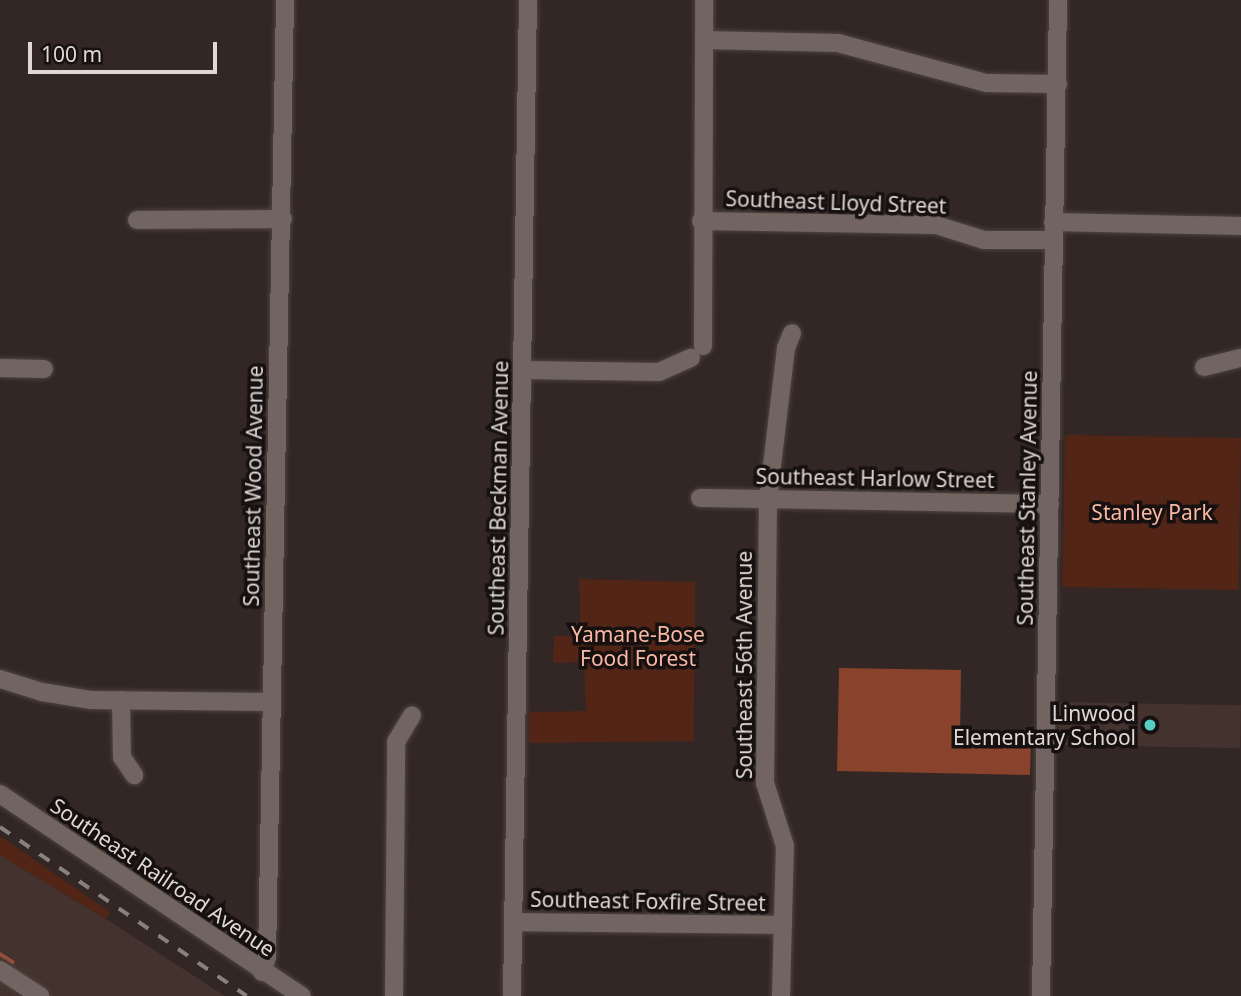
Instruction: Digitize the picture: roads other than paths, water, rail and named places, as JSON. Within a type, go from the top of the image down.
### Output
[{"type":"street","name":"Southeast Wood Avenue","points":[[262,972],[267,957],[283,219],[285,0]]},
{"type":"street","name":"Southeast Beckman Avenue","points":[[512,996],[528,0]]},
{"type":"street","points":[[523,370],[659,372],[697,352],[704,0]]},
{"type":"street","name":"Southeast Stanley Avenue","points":[[1041,996],[1058,0]]},
{"type":"street","points":[[704,40],[838,43],[986,83],[1058,84]]},
{"type":"street","points":[[137,220],[283,219]]},
{"type":"street","name":"Southeast Lloyd Street","points":[[701,221],[936,225],[984,240],[1052,231],[1241,226]]},
{"type":"street","name":"Southeast 56th Avenue","points":[[781,996],[785,846],[765,783],[768,499],[786,348],[792,333]]},
{"type":"street","points":[[1204,367],[1241,358]]},
{"type":"street","points":[[0,368],[44,369]]},
{"type":"street","name":"Southeast Harlow Street","points":[[700,498],[1050,504]]},
{"type":"street","points":[[0,679],[58,695],[121,701],[271,702]]},
{"type":"street","points":[[121,701],[122,757],[134,775]]},
{"type":"street","points":[[394,996],[396,742],[412,715]]},
{"type":"street","name":"Southeast Railroad Avenue","points":[[0,794],[262,972],[302,996]]},
{"type":"street","name":"Southeast Foxfire Street","points":[[513,922],[783,925]]},
{"type":"street","points":[[0,970],[40,996]]},
{"type":"waterway","points":[[0,954],[13,962]]},
{"type":"railway","points":[[0,827],[247,996]]},
{"type":"place","name":"Linwood Elementary School","points":[[1150,725]]},
{"type":"park label","name":"Stanley Park","points":[[1152,512]]},
{"type":"park label","name":"Yamane-Bose Food Forest","points":[[638,646]]}]
